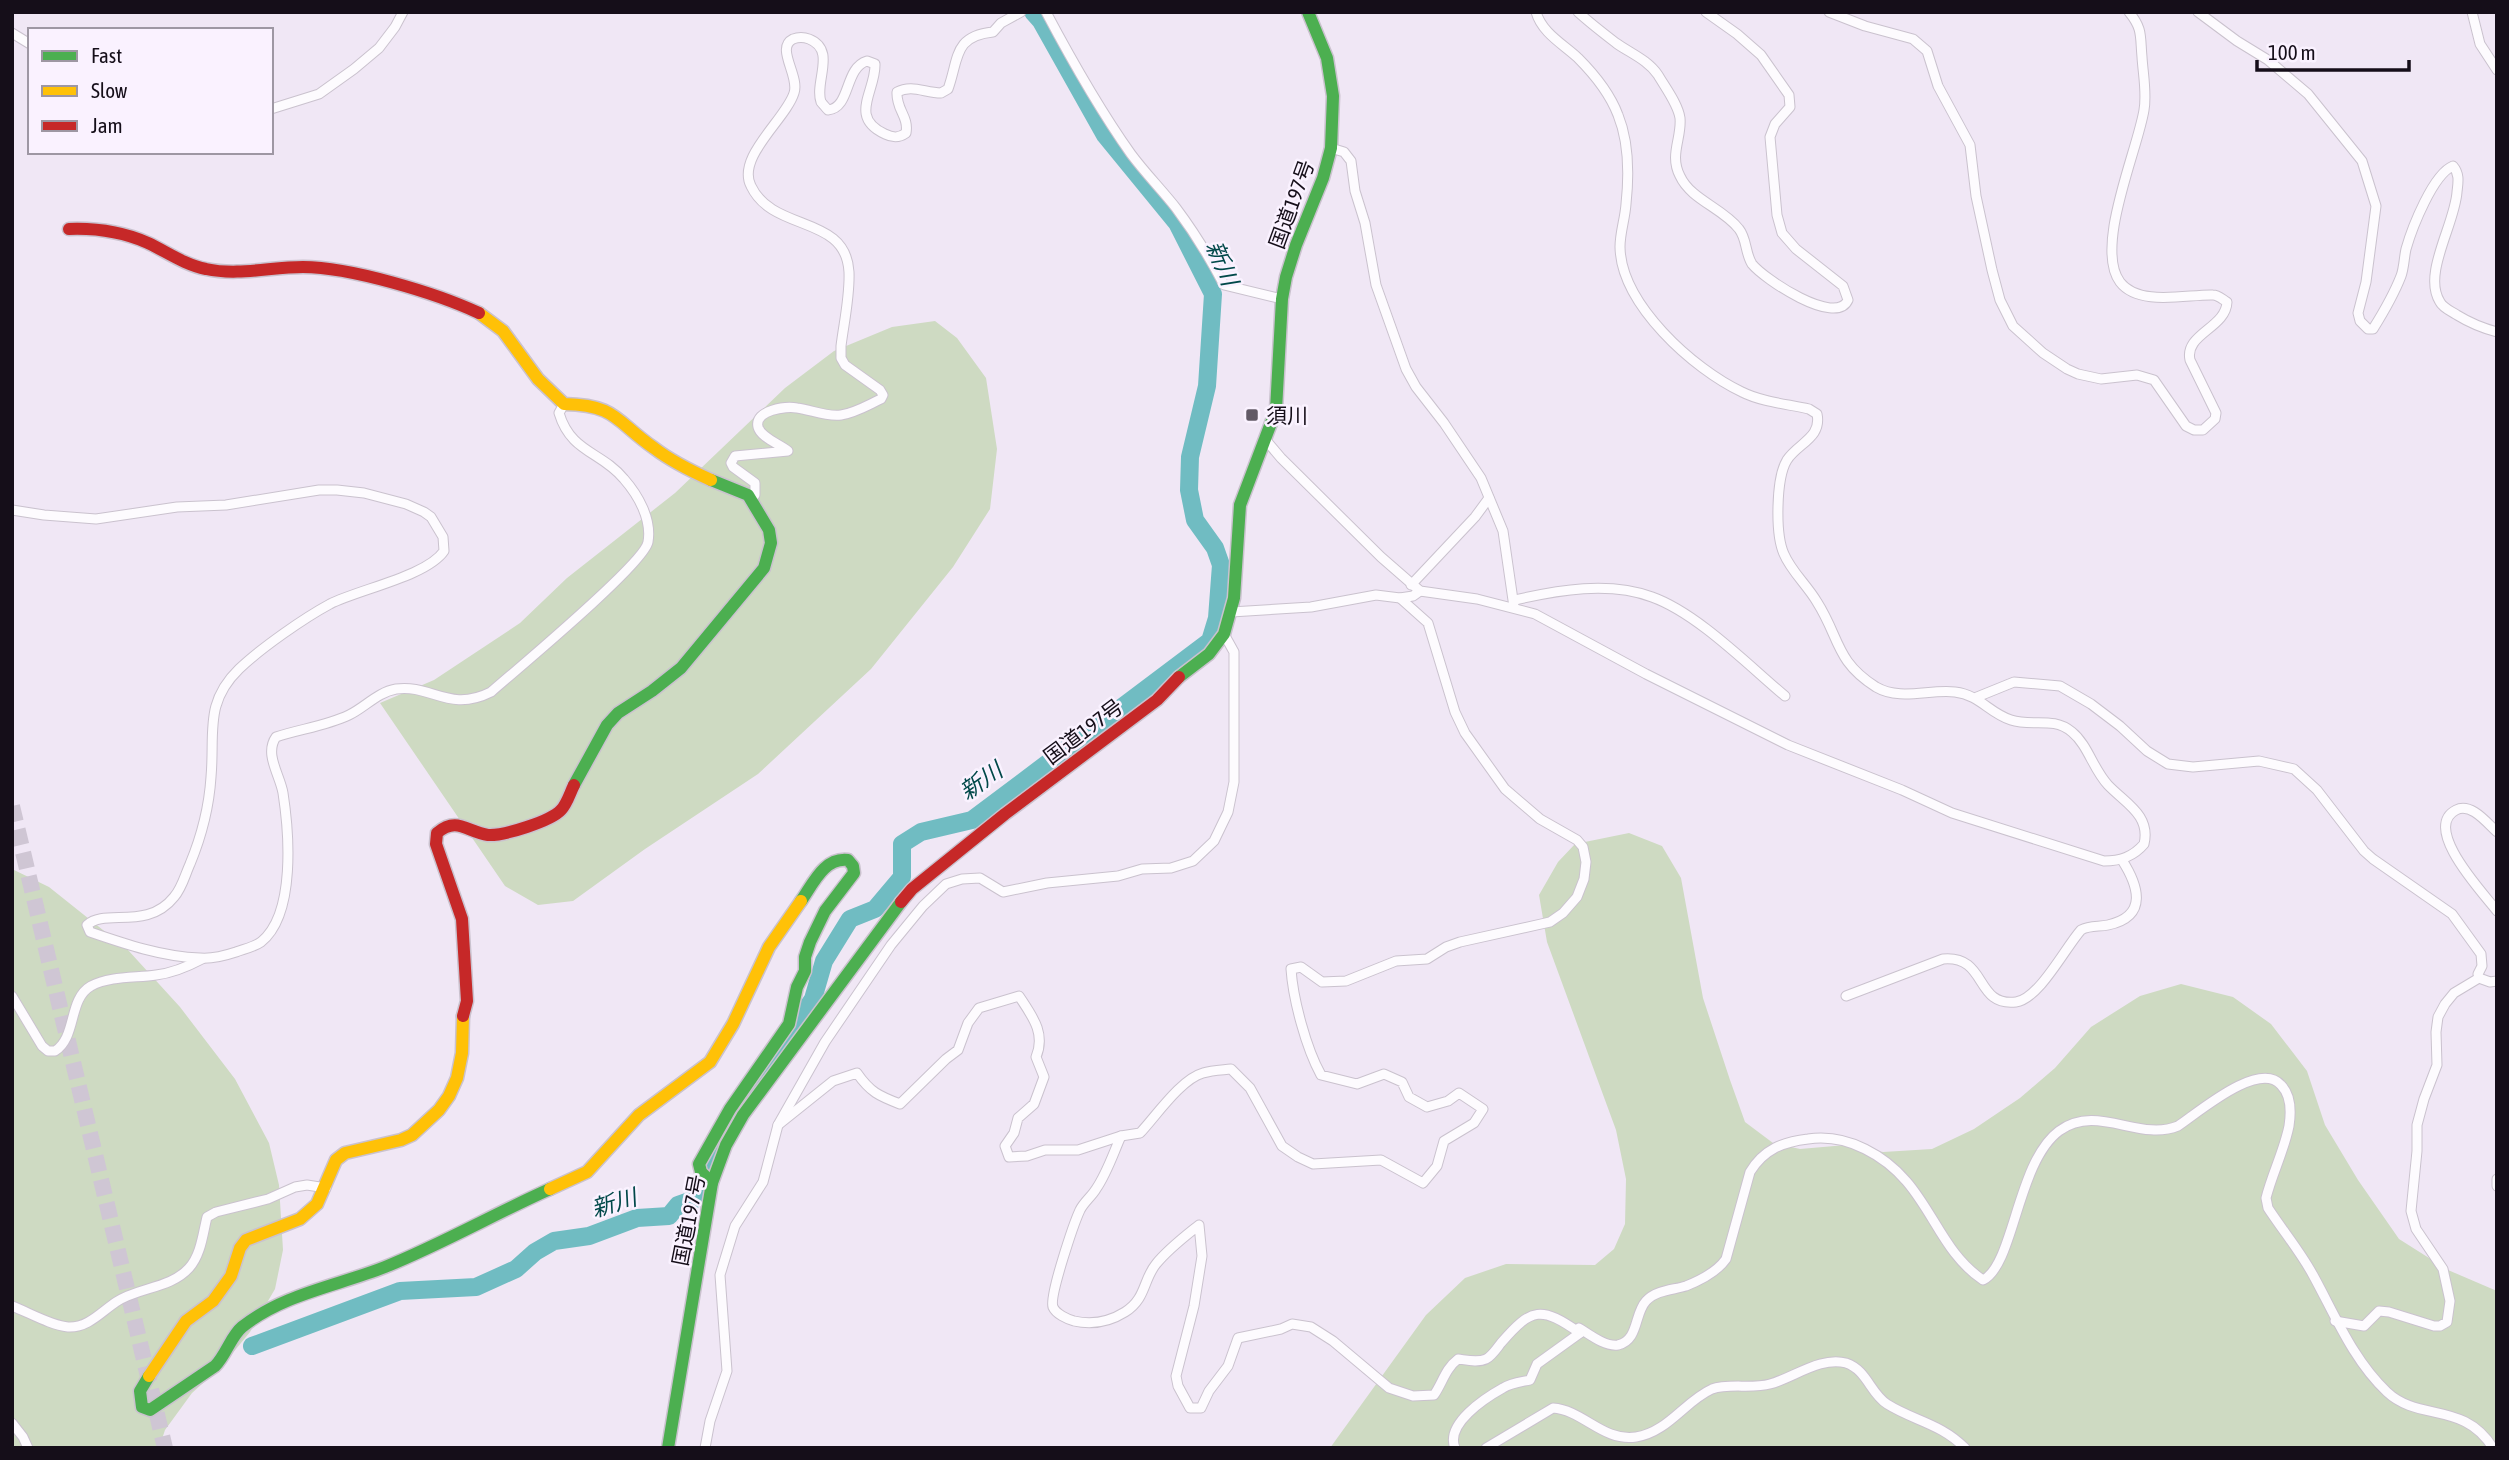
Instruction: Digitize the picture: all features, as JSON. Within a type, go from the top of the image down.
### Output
[{"type":"main road","name":"国道197号","points":[[668,1448],[712,1182],[726,1145],[743,1115],[885,921],[912,889],[1005,814],[1157,700],[1209,654],[1224,634],[1231,612],[1240,505],[1276,410],[1282,299],[1296,245],[1323,178],[1331,148],[1333,96],[1327,58],[1308,12]]},
{"type":"main road","points":[[69,229],[114,232],[159,249],[179,262],[211,270],[310,267],[360,276],[462,305],[488,317],[507,333],[544,386],[564,404],[579,403],[605,408],[624,421],[653,448],[674,461],[733,491],[748,495],[769,530],[771,543],[764,568],[681,668],[618,713],[607,725],[561,810],[542,822],[490,835],[453,824],[437,833],[436,844],[458,907],[465,942],[467,1001],[462,1020],[462,1053],[457,1078],[449,1096],[439,1110],[412,1135],[345,1153],[336,1160],[317,1204],[300,1219],[246,1240],[240,1248],[231,1276],[219,1293],[213,1301],[186,1321],[142,1386],[140,1401],[145,1409],[150,1410],[215,1366],[223,1358],[240,1328],[254,1318],[305,1292],[382,1268],[436,1246],[497,1213],[587,1172],[639,1115],[710,1062],[733,1024],[769,947],[806,892],[826,866],[839,859],[848,860],[855,873],[825,911],[810,943],[805,957],[805,971],[797,987],[789,1024],[730,1109],[699,1164],[701,1172],[712,1182]]},
{"type":"street","points":[[273,108],[319,94],[354,69],[379,48],[396,27],[403,12]]},
{"type":"street","points":[[748,495],[755,495],[755,482],[733,467],[735,456],[788,451],[762,433],[758,426],[763,415],[773,410],[795,407],[821,414],[844,415],[883,395],[845,365],[841,358],[849,271],[841,244],[831,235],[779,215],[758,196],[748,177],[749,166],[758,147],[795,91],[794,72],[787,59],[786,49],[790,41],[796,37],[805,37],[822,50],[824,64],[820,93],[821,102],[828,110],[841,104],[850,78],[858,65],[867,61],[875,64],[876,76],[866,99],[867,117],[872,125],[884,134],[895,137],[906,133],[907,127],[896,103],[897,92],[904,88],[941,93],[948,89],[954,62],[965,42],[979,34],[993,32],[1001,23],[1021,12]]},
{"type":"street","points":[[1046,12],[1082,78],[1132,156],[1177,209],[1224,285],[1282,299]]},
{"type":"street","points":[[1515,603],[1788,745],[1891,785],[1952,813],[2104,861],[2122,860],[2133,855],[2144,844],[2145,827],[2137,812],[2101,776],[2071,731],[2055,723],[2011,720],[1977,698],[1953,692],[1893,694],[1876,687],[1841,655],[1821,609],[1783,553],[1777,514],[1785,465],[1794,451],[1817,430],[1817,414],[1809,409],[1744,393],[1719,379],[1688,355],[1640,304],[1630,288],[1621,262],[1620,236],[1628,177],[1623,127],[1618,112],[1602,86],[1579,59],[1547,32],[1536,12]]},
{"type":"street","points":[[1578,12],[1657,73],[1679,113],[1680,128],[1675,152],[1680,178],[1694,193],[1739,228],[1747,256],[1758,270],[1808,302],[1839,308],[1845,305],[1847,300],[1843,286],[1796,249],[1787,240],[1779,225],[1770,137],[1774,124],[1790,107],[1789,95],[1761,55],[1706,12]]},
{"type":"street","points":[[1829,12],[1865,26],[1913,39],[1927,51],[1938,86],[1970,145],[1976,196],[1992,271],[2000,300],[2013,326],[2049,357],[2078,374],[2101,379],[2137,375],[2154,380],[2186,426],[2203,430],[2215,419],[2216,413],[2188,351],[2191,344],[2221,318],[2227,308],[2227,302],[2216,295],[2183,298],[2148,296],[2130,290],[2120,282],[2115,270],[2113,247],[2116,213],[2141,129],[2145,106],[2139,24],[2129,12]]},
{"type":"street","points":[[2198,12],[2236,41],[2267,60],[2308,94],[2362,161],[2376,206],[2366,282],[2359,303],[2360,321],[2368,329],[2373,329],[2381,317],[2401,275],[2414,226],[2430,193],[2446,169],[2453,166],[2458,178],[2456,203],[2439,258],[2434,291],[2444,307],[2477,327],[2497,332]]},
{"type":"street","points":[[2472,12],[2480,44],[2497,70]]},
{"type":"street","points":[[12,33],[28,43]]},
{"type":"street","points":[[1331,148],[1345,152],[1351,161],[1376,285],[1406,369],[1480,478],[1503,531],[1515,603]]},
{"type":"street","points":[[12,510],[44,515],[105,518],[148,510],[226,505],[319,490],[337,490],[364,493],[406,504],[431,517],[443,537],[444,551],[439,558],[401,578],[363,589],[330,604],[302,621],[241,667],[225,684],[214,709],[212,775],[204,831],[177,895],[165,908],[145,916],[107,918],[91,921],[87,925],[90,932],[110,939],[179,956],[223,956],[262,941],[277,918],[288,871],[283,791],[271,749],[276,737],[331,723],[353,714],[367,703],[396,689],[421,691],[455,700],[476,699],[491,692],[603,593],[645,551],[649,527],[640,500],[620,474],[570,438],[559,413],[564,404]]},
{"type":"street","points":[[1264,438],[1280,458],[1420,591],[1515,603],[1582,589],[1606,589],[1652,597],[1674,607],[1702,627],[1785,696]]},
{"type":"street","points":[[1411,585],[1475,517],[1489,498]]},
{"type":"street","points":[[1231,612],[1311,607],[1376,595],[1400,598],[1413,596],[1420,591]]},
{"type":"street","points":[[778,1125],[833,1082],[857,1073],[877,1096],[900,1104],[958,1050],[968,1023],[979,1008],[1019,996],[1034,1019],[1041,1044],[1036,1057],[1044,1077],[1034,1104],[1018,1118],[1014,1132],[1004,1146],[1009,1157],[1027,1156],[1045,1150],[1078,1150],[1121,1136],[1140,1133],[1175,1094],[1196,1076],[1204,1072],[1231,1069],[1250,1088],[1282,1146],[1298,1157],[1313,1164],[1381,1160],[1423,1182],[1437,1166],[1444,1141],[1474,1123],[1483,1109],[1459,1093],[1447,1101],[1427,1107],[1409,1097],[1402,1082],[1384,1074],[1357,1084],[1321,1075],[1305,1033],[1294,993],[1291,969],[1301,967],[1322,982],[1346,981],[1396,961],[1427,959],[1460,942],[1550,922],[1563,913],[1577,897],[1584,879],[1586,862],[1583,847],[1577,840],[1540,820],[1505,789],[1465,733],[1455,712],[1428,623],[1400,598]]},
{"type":"street","points":[[705,1448],[710,1421],[727,1371],[720,1275],[736,1226],[763,1182],[778,1125],[825,1042],[891,945],[923,906],[946,884],[962,878],[980,878],[1003,892],[1048,883],[1118,876],[1142,869],[1171,868],[1193,861],[1214,841],[1228,812],[1234,782],[1234,652],[1224,634]]},
{"type":"street","points":[[1977,698],[2014,682],[2060,686],[2091,704],[2120,726],[2136,743],[2168,764],[2193,767],[2259,761],[2294,769],[2317,790],[2364,851],[2452,914],[2481,954],[2483,966],[2478,974],[2479,978]]},
{"type":"street","points":[[2497,832],[2468,808],[2459,808],[2446,819],[2447,837],[2463,869],[2497,911]]},
{"type":"street","points":[[1846,996],[1943,958],[1953,958],[1965,961],[1971,966],[1990,994],[2008,1002],[2020,1001],[2032,994],[2044,981],[2081,930],[2119,921],[2134,906],[2138,897],[2134,879],[2122,860]]},
{"type":"street","points":[[12,996],[42,1046],[48,1051],[55,1051],[66,1040],[78,1004],[88,987],[105,980],[175,972],[202,958]]},
{"type":"street","points":[[2479,978],[2490,982],[2497,981]]},
{"type":"street","points":[[2335,1321],[2364,1326],[2379,1311],[2434,1326],[2447,1322],[2450,1301],[2443,1269],[2416,1229],[2411,1211],[2417,1125],[2437,1065],[2438,1017],[2454,993],[2479,978]]},
{"type":"street","points":[[789,1024],[804,1032]]},
{"type":"street","points":[[1580,1333],[1579,1328],[1611,1345],[1620,1344],[1629,1339],[1641,1309],[1654,1294],[1687,1285],[1718,1269],[1726,1259],[1750,1172],[1757,1161],[1775,1146],[1822,1137],[1855,1144],[1880,1156],[1911,1184],[1945,1238],[1971,1272],[1983,1280],[1988,1277],[2001,1255],[2026,1180],[2044,1147],[2058,1131],[2071,1124],[2090,1120],[2114,1121],[2154,1131],[2168,1130],[2242,1083],[2261,1077],[2278,1081],[2285,1089],[2289,1106],[2285,1141],[2266,1198],[2269,1208],[2314,1277],[2335,1321],[2367,1368],[2388,1392],[2408,1404],[2465,1420],[2485,1435],[2493,1448]]},
{"type":"street","points":[[1121,1136],[1104,1176],[1081,1208],[1059,1270],[1052,1303],[1054,1310],[1067,1319],[1084,1323],[1097,1323],[1125,1312],[1142,1295],[1154,1266],[1177,1241],[1199,1225],[1202,1256],[1194,1306],[1177,1376],[1178,1387],[1191,1408],[1201,1408],[1209,1391],[1228,1366],[1238,1338],[1292,1324],[1311,1327],[1333,1341],[1389,1388],[1413,1396],[1434,1395],[1448,1366],[1458,1359],[1488,1359],[1517,1325],[1531,1315],[1554,1315],[1580,1333]]},
{"type":"street","points":[[2497,1179],[2497,1186]]},
{"type":"street","points":[[12,1306],[54,1324],[69,1327],[80,1325],[94,1319],[117,1301],[159,1286],[188,1269],[196,1259],[207,1217],[215,1212],[268,1199],[295,1187],[307,1185],[326,1188]]},
{"type":"street","points":[[1455,1448],[1452,1437],[1456,1426],[1464,1417],[1505,1386],[1530,1380],[1537,1364],[1580,1333]]},
{"type":"street","points":[[1486,1448],[1553,1408],[1565,1409],[1615,1436],[1637,1437],[1674,1419],[1706,1392],[1715,1388],[1756,1388],[1826,1363],[1838,1362],[1849,1364],[1862,1373],[1876,1394],[1886,1403],[1931,1423],[1965,1448]]},
{"type":"street","points":[[12,1423],[28,1448]]},
{"type":"green space","points":[[935,321],[957,338],[986,378],[997,449],[990,509],[953,567],[871,669],[758,774],[645,849],[573,901],[538,905],[505,886],[380,703],[434,680],[520,623],[567,578],[675,493],[785,388],[834,351],[892,327]]},
{"type":"green space","points":[[1629,833],[1662,846],[1681,878],[1703,998],[1730,1080],[1745,1122],[1773,1143],[1800,1149],[1846,1145],[1883,1152],[1932,1149],[1974,1129],[2020,1098],[2055,1068],[2091,1027],[2140,996],[2181,984],[2233,997],[2271,1024],[2307,1071],[2325,1125],[2358,1180],[2399,1239],[2448,1270],[2497,1291],[2497,1448],[1330,1448],[1426,1315],[1465,1278],[1506,1264],[1595,1265],[1614,1249],[1625,1224],[1626,1179],[1616,1130],[1547,942],[1539,895],[1558,862],[1575,844]]},
{"type":"green space","points":[[12,869],[49,887],[128,950],[180,1007],[235,1079],[269,1143],[279,1185],[283,1250],[275,1289],[250,1332],[222,1366],[192,1393],[165,1430],[159,1448],[12,1448]]},
{"type":"waterway","name":"新川","points":[[252,1346],[400,1291],[476,1287],[516,1269],[535,1252],[554,1241],[589,1236],[637,1218],[669,1216],[678,1205],[695,1199],[735,1114],[813,999],[824,961],[850,919],[875,909],[902,877],[902,844],[921,832],[972,820],[1210,641],[1217,618],[1221,565],[1215,548],[1195,520],[1189,490],[1190,457],[1207,386],[1213,294],[1177,223],[1105,135],[1041,21],[1033,12]]},
{"type":"tunnel","points":[[12,806],[165,1448]]},
{"type":"traffic: fast","points":[[1179,677],[1209,654],[1224,634],[1234,598],[1240,505],[1276,410],[1282,299],[1286,277],[1323,178],[1331,148],[1333,96],[1327,58],[1308,12]]},
{"type":"traffic: fast","points":[[574,785],[607,725],[618,713],[681,668],[764,568],[771,543],[769,530],[748,495],[711,480]]},
{"type":"traffic: fast","points":[[712,1183],[701,1172],[699,1164],[730,1109],[789,1024],[797,987],[805,971],[805,957],[810,942],[825,911],[854,873],[853,866],[848,860],[840,860],[826,867],[801,901]]},
{"type":"traffic: fast","points":[[668,1448],[712,1183],[726,1145],[743,1115],[901,902]]},
{"type":"traffic: fast","points":[[149,1376],[140,1391],[142,1407],[150,1410],[215,1366],[238,1331],[275,1306],[406,1258],[550,1189]]},
{"type":"traffic: slow","points":[[479,313],[503,331],[538,379],[564,404],[605,411],[667,457],[711,480]]},
{"type":"traffic: slow","points":[[550,1189],[587,1172],[639,1115],[710,1062],[733,1024],[769,947],[801,901]]},
{"type":"traffic: slow","points":[[149,1376],[186,1321],[213,1301],[231,1276],[240,1248],[246,1240],[300,1219],[317,1204],[336,1160],[345,1153],[412,1135],[439,1110],[457,1078],[462,1053],[463,1016]]},
{"type":"traffic: jam","points":[[69,229],[119,233],[148,243],[191,265],[218,271],[303,267],[344,271],[440,297],[479,313]]},
{"type":"traffic: jam","points":[[901,902],[912,889],[1005,814],[1157,700],[1179,677]]},
{"type":"traffic: jam","points":[[463,1016],[467,1001],[462,919],[436,844],[437,833],[456,825],[488,835],[527,827],[548,819],[561,810],[574,785]]},
{"type":"place","name":"須川","points":[[1252,415]]}]
